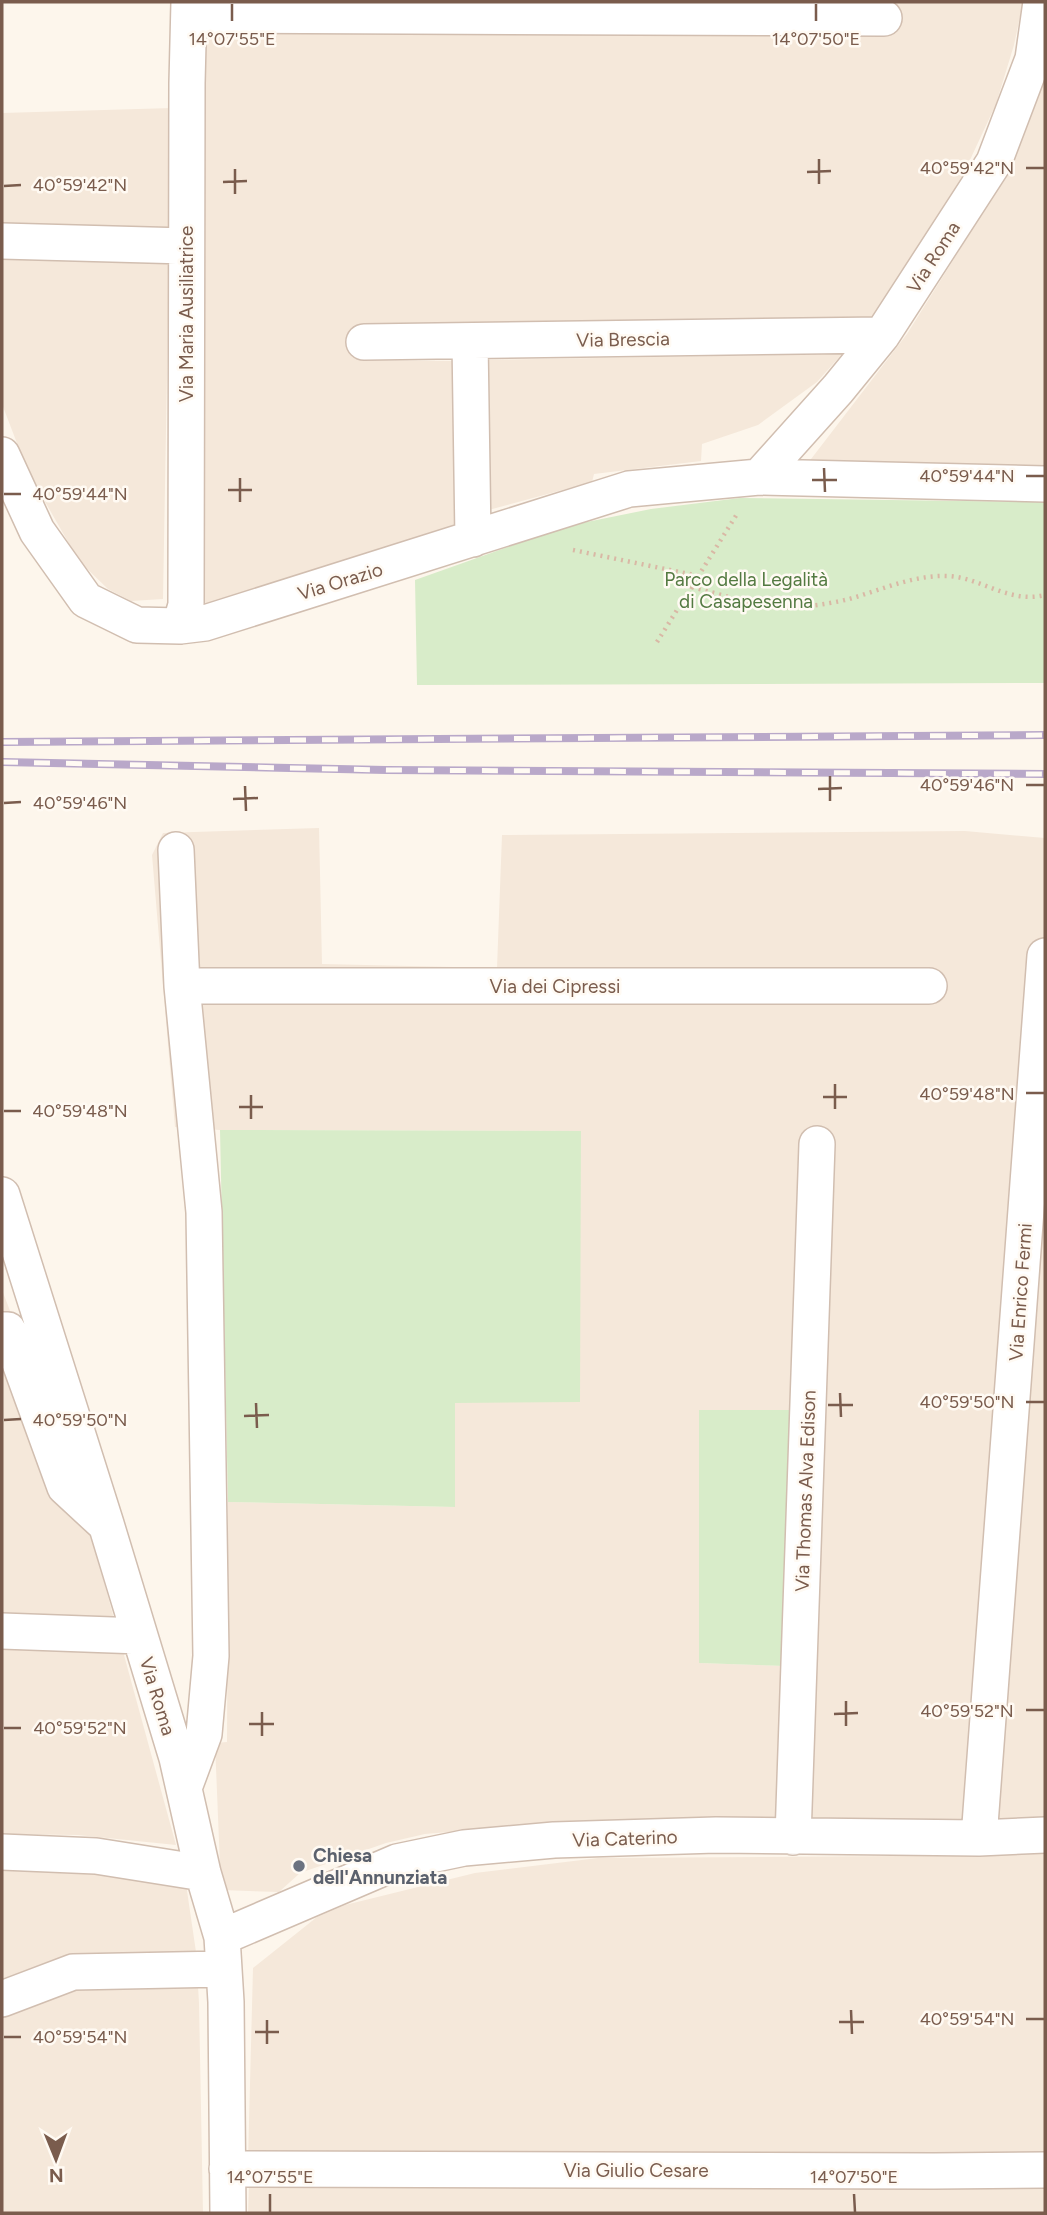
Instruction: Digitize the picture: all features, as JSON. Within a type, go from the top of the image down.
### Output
[{"type":"street","name":"Via Roma","points":[[759,477],[882,335],[994,162],[1033,59],[1041,2]]},
{"type":"street","points":[[189,8],[669,9],[884,18]]},
{"type":"street","name":"Via Maria Ausiliatrice","points":[[180,626],[186,605],[189,8]]},
{"type":"street","points":[[2,241],[186,246]]},
{"type":"street","name":"Via Brescia","points":[[364,342],[882,335]]},
{"type":"street","points":[[470,341],[473,539]]},
{"type":"street","name":"Via Orazio","points":[[2,455],[37,530],[86,600],[137,625],[180,626],[205,623],[629,489],[759,477],[1045,484]]},
{"type":"street","points":[[176,850],[182,986],[204,1212],[211,1656],[204,1734],[184,1788]]},
{"type":"street","name":"Via Enrico Fermi","points":[[979,1838],[1045,956]]},
{"type":"street","name":"Via dei Cipressi","points":[[182,986],[929,986]]},
{"type":"street","name":"Via Thomas Alva Edison","points":[[793,1837],[817,1144]]},
{"type":"street","name":"Via Roma","points":[[2,1195],[177,1758],[223,1953],[228,2213]]},
{"type":"street","points":[[2,1330],[8,1330],[65,1487],[106,1524]]},
{"type":"street","points":[[2,1631],[140,1636]]},
{"type":"street","name":"Via Caterino","points":[[223,1953],[397,1861],[464,1848],[568,1839],[716,1835],[979,1838],[1045,1835]]},
{"type":"street","points":[[2,1852],[96,1856],[203,1873]]},
{"type":"street","points":[[2,1999],[73,1972],[223,1953]]},
{"type":"street","name":"Via Giulio Cesare","points":[[227,2169],[1045,2170]]},
{"type":"path","points":[[657,642],[759,477]]},
{"type":"path","points":[[573,550],[699,576]]},
{"type":"path","points":[[692,587],[767,606],[814,605],[846,600],[933,576],[951,576],[1016,596],[1045,595]]},
{"type":"shaded area","points":[[205,2],[1023,2],[1014,45],[996,104],[956,190],[872,322],[356,332],[357,360],[452,361],[456,530],[200,615]]},
{"type":"shaded area","points":[[1045,53],[1045,469],[808,463],[907,334],[1007,174]]},
{"type":"shaded area","points":[[172,108],[174,229],[2,227],[2,113]]},
{"type":"shaded area","points":[[2,256],[169,261],[163,599],[131,601],[108,589],[79,561],[28,472],[2,404]]},
{"type":"shaded area","points":[[842,354],[817,382],[758,425],[702,444],[701,461],[594,474],[592,482],[485,511],[480,360]]},
{"type":"shaded area","points":[[319,828],[322,964],[497,968],[502,835],[965,831],[1045,838],[1045,1825],[743,1820],[577,1821],[425,1834],[386,1843],[300,1873],[279,1892],[221,1890],[215,1743],[227,1742],[228,1502],[454,1507],[455,1403],[581,1131],[220,1130],[175,1127],[152,855],[163,833]],"holes":[[[699,1410],[784,1666],[699,1663]]]},
{"type":"shaded area","points":[[2,1290],[78,1487],[176,1845],[78,1835],[2,1834]]},
{"type":"shaded area","points":[[1045,1845],[1045,2155],[248,2161],[253,1968],[317,1917],[345,1905],[475,1873],[598,1858],[894,1856]]},
{"type":"shaded area","points":[[2,1867],[89,1871],[186,1884],[196,1952],[199,2003],[203,2213],[2,2213]]},
{"type":"shaded area","points":[[1045,2178],[1045,2213],[248,2213],[249,2185]]},
{"type":"green space","name":"Parco della Legalità di Casapesenna","points":[[740,498],[1045,502],[1045,683],[417,685],[415,580],[567,526],[651,509]]},
{"type":"green space","points":[[220,1130],[581,1131],[580,1402],[455,1403],[455,1507],[228,1502]]},
{"type":"green space","points":[[699,1410],[792,1410],[785,1666],[699,1663]]},
{"type":"railway","points":[[2,742],[1045,735]]},
{"type":"railway","points":[[2,762],[386,770],[1045,774]]},
{"type":"place","name":"Chiesa dell'Annunziata","points":[[299,1866]]}]
